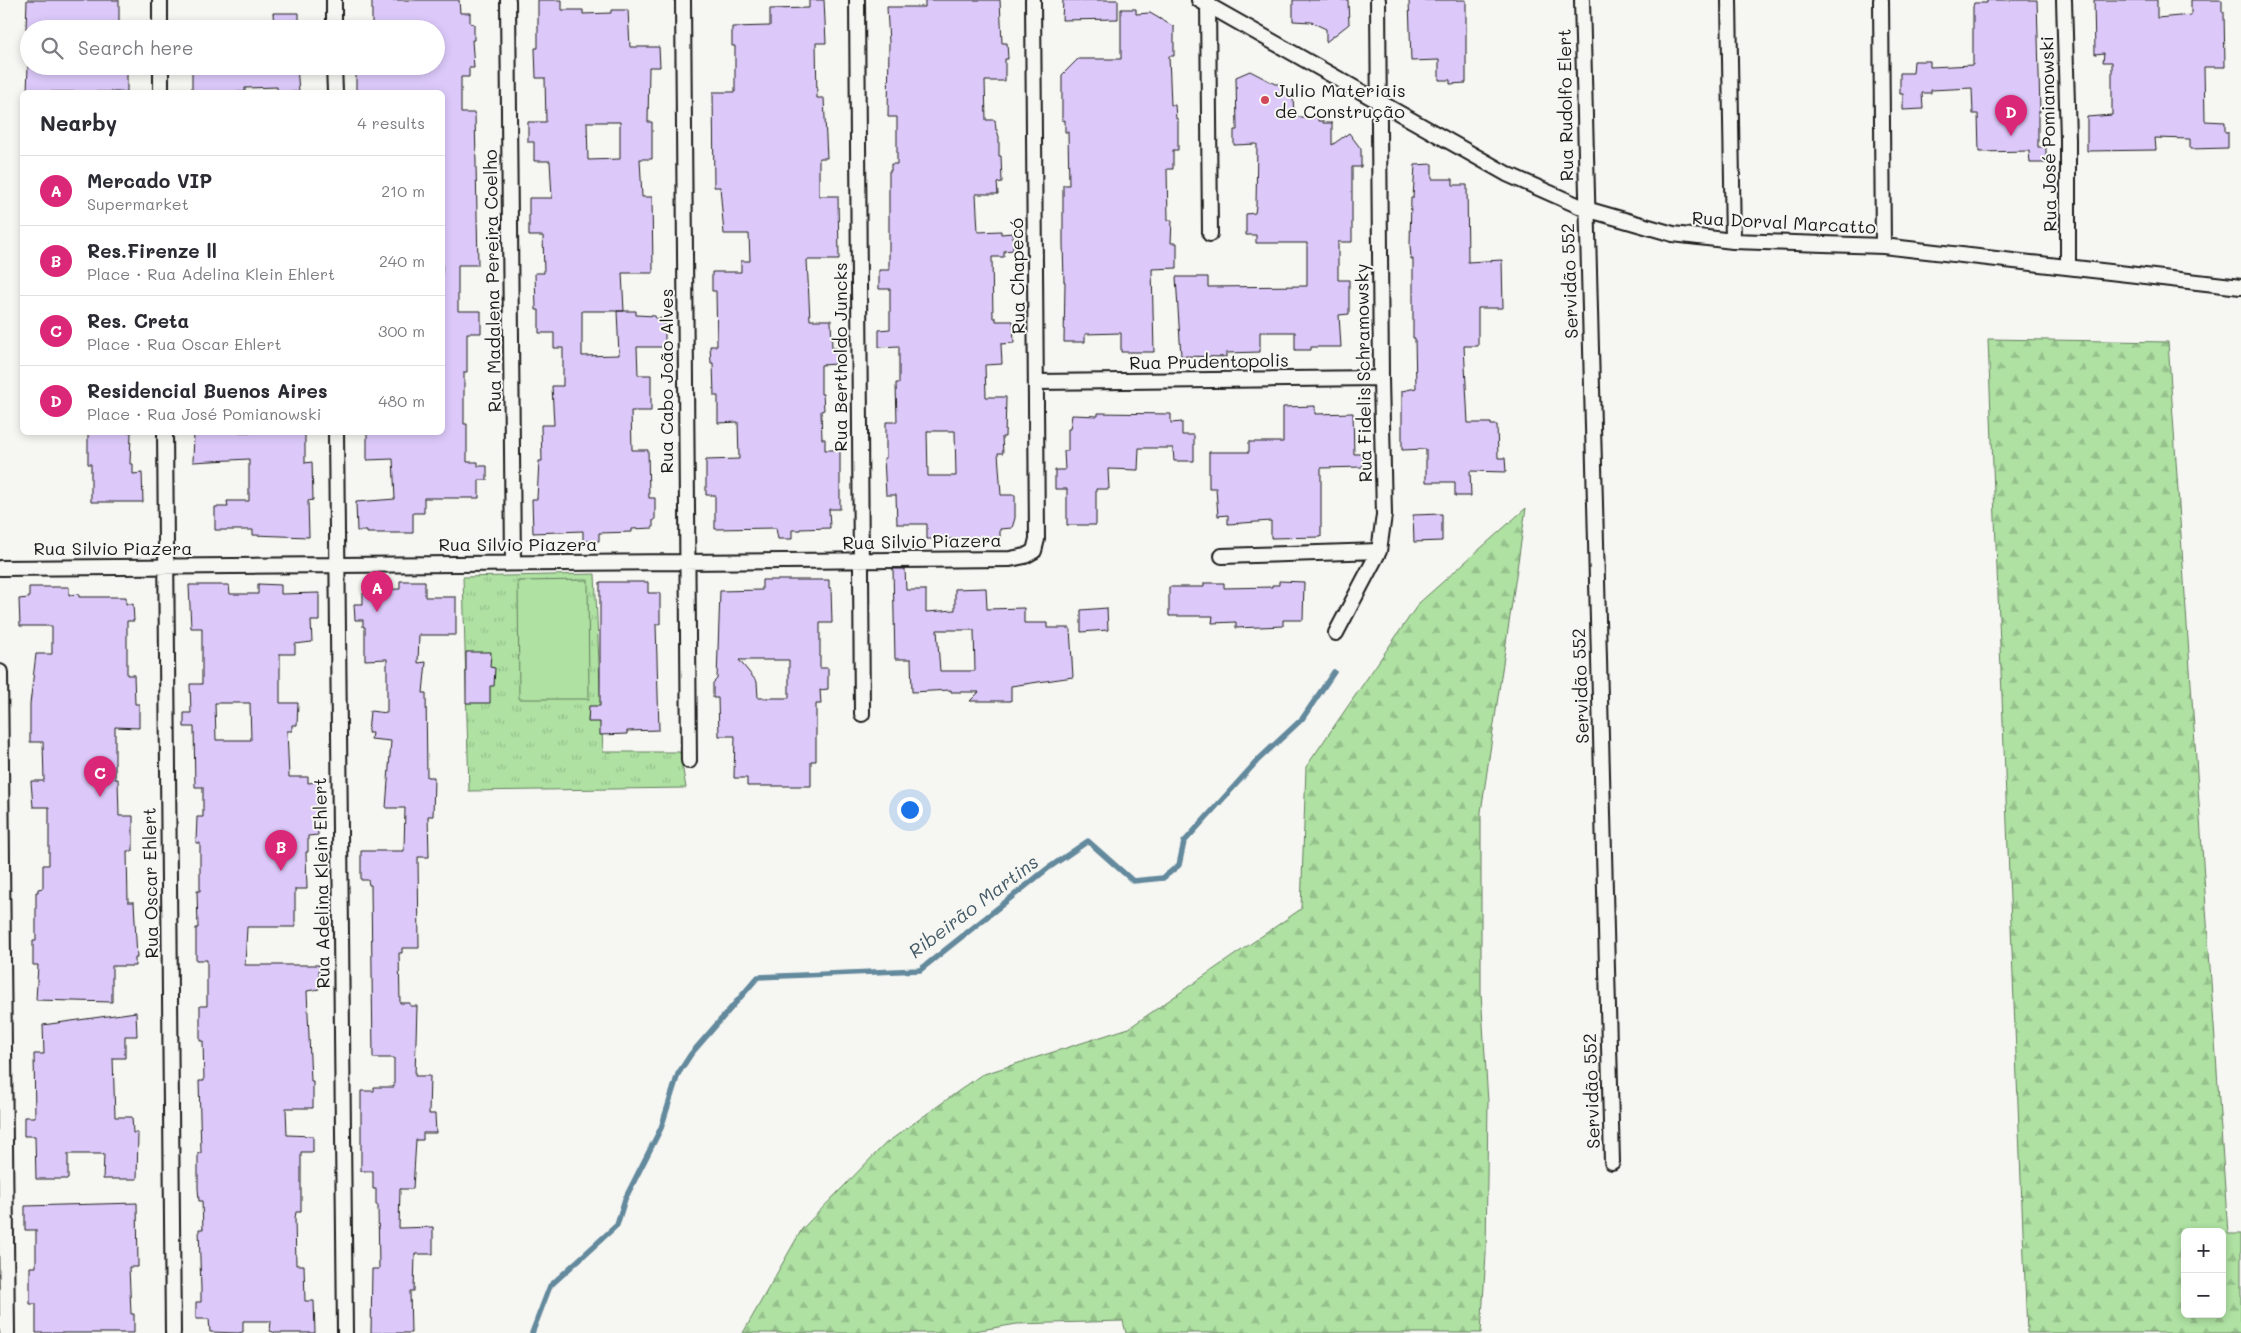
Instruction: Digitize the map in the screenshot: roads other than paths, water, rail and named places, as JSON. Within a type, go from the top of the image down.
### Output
[{"type":"street","points":[[160,0],[160,20]]},
{"type":"street","points":[[334,0],[334,20]]},
{"type":"street","name":"Rua Madalena Pereira Coelho","points":[[508,0],[513,563]]},
{"type":"street","name":"Rua Cabo João Alves","points":[[683,0],[688,761]]},
{"type":"street","name":"Rua Bertholdo Juncks","points":[[857,0],[862,714]]},
{"type":"street","name":"Rua Chapecó","points":[[1033,0],[1037,382],[1037,538],[1034,551]]},
{"type":"street","name":"Rua Fidelis Schramowsky","points":[[1336,633],[1379,551],[1384,515],[1378,0]]},
{"type":"street","name":"Rua Rudolfo Elert","points":[[1582,0],[1586,209]]},
{"type":"street","points":[[1729,0],[1733,241]]},
{"type":"street","points":[[1880,0],[1883,246]]},
{"type":"street","name":"Rua José Pomianowski","points":[[2064,0],[2068,139],[2068,268]]},
{"type":"street","points":[[1205,2],[1210,234]]},
{"type":"street","name":"Rua Dorval Marcatto","points":[[1205,2],[1507,174],[1586,209],[1673,234],[1733,241],[1883,246],[2241,287]]},
{"type":"street","points":[[161,75],[161,90]]},
{"type":"street","points":[[334,75],[334,90]]},
{"type":"street","name":"Servidão 552","points":[[1586,209],[1612,1162]]},
{"type":"street","name":"Rua Prudentopolis","points":[[1037,382],[1381,378]]},
{"type":"street","name":"Rua Oscar Ehlert","points":[[164,435],[173,1333]]},
{"type":"street","name":"Rua Adelina Klein Ehlert","points":[[336,435],[345,1333]]},
{"type":"street","name":"Rua Silvio Piazera","points":[[0,568],[1010,559],[1025,556],[1034,551]]},
{"type":"street","points":[[1222,556],[1379,551]]},
{"type":"street","points":[[0,672],[7,1333]]},
{"type":"waterway","name":"Ribeirão Martins","points":[[532,1333],[550,1286],[617,1225],[625,1199],[661,1128],[678,1074],[691,1054],[758,977],[920,970],[1047,869],[1088,841],[1133,881],[1163,878],[1179,865],[1184,842],[1258,760],[1302,719],[1334,672]]},
{"type":"place","name":"Julio Materiais de Construção","points":[[1265,100]]},
{"type":"place","name":"Residencial Buenos Aires","points":[[2011,136]]},
{"type":"place","name":"Mercado VIP","points":[[377,612]]},
{"type":"place","name":"Res. Creta","points":[[100,797]]},
{"type":"place","name":"Res.Firenze ll","points":[[281,871]]}]
